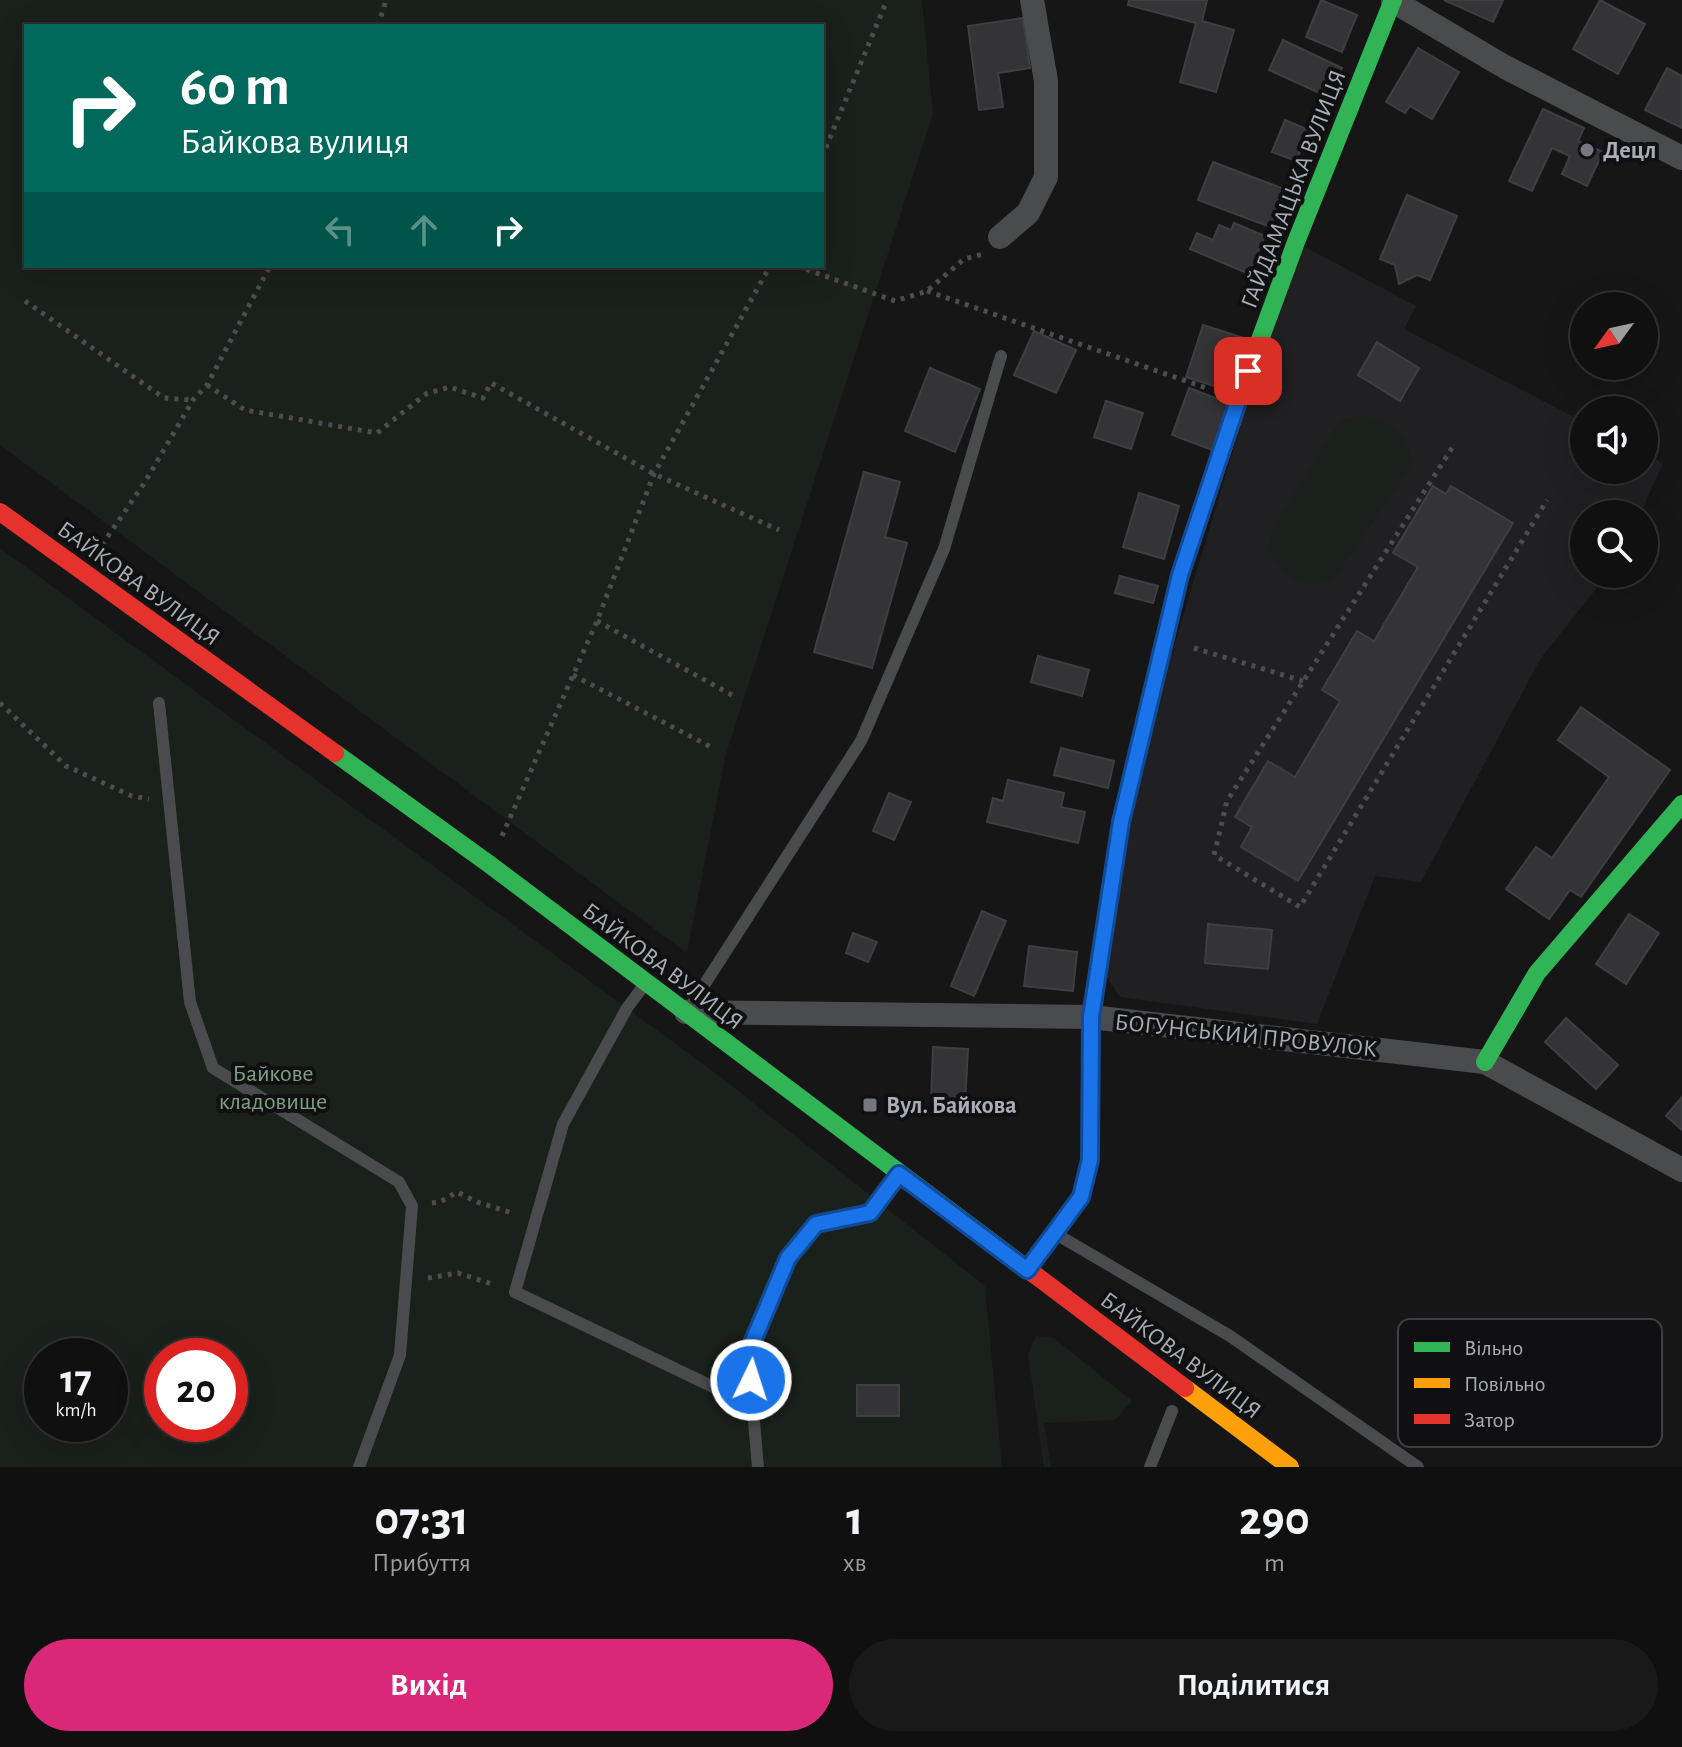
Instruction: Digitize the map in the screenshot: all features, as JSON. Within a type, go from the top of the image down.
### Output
[{"type":"street","points":[[1000,237],[1028,213],[1046,177],[1046,81],[1032,0]]},
{"type":"street","points":[[1392,0],[1505,67],[1682,158]]},
{"type":"street","name":"ГАЙДАМАЦЬКА ВУЛИЦЯ","points":[[1027,1270],[1081,1197],[1090,1160],[1091,1017],[1121,822],[1180,575],[1296,242],[1392,0]]},
{"type":"street","name":"БАЙКОВА ВУЛИЦЯ","points":[[0,512],[489,864],[1290,1467]]},
{"type":"street","points":[[1485,1062],[1537,973],[1682,804]]},
{"type":"street","name":"БОГУНСЬКИЙ ПРОВУЛОК","points":[[686,1012],[1091,1017],[1485,1062],[1682,1170]]},
{"type":"lane","points":[[686,1012],[861,741],[944,549],[1001,356]]},
{"type":"lane","points":[[159,703],[190,1002],[213,1068],[399,1182],[412,1206],[400,1355],[359,1467]]},
{"type":"lane","points":[[646,982],[627,1008],[563,1124],[515,1292],[753,1406]]},
{"type":"lane","points":[[758,1467],[748,1353],[788,1258],[816,1224],[870,1213],[899,1174]]},
{"type":"lane","points":[[1056,1234],[1230,1336],[1418,1467]]},
{"type":"lane","points":[[1150,1467],[1172,1411]]},
{"type":"path","points":[[379,24],[386,0]]},
{"type":"path","points":[[824,152],[887,0]]},
{"type":"path","points":[[803,268],[895,301],[927,291],[964,259],[982,256],[1000,237]]},
{"type":"path","points":[[83,572],[145,482],[193,400],[207,385],[269,268]]},
{"type":"path","points":[[489,864],[597,621],[654,474],[769,268]]},
{"type":"path","points":[[927,291],[1239,400]]},
{"type":"path","points":[[25,301],[164,398],[193,400]]},
{"type":"path","points":[[207,385],[245,410],[377,433],[426,394],[449,387],[483,398],[491,383],[654,474],[779,530]]},
{"type":"path","points":[[1452,448],[1227,801],[1214,855],[1300,907],[1547,500]]},
{"type":"path","points":[[597,621],[732,695]]},
{"type":"path","points":[[1203,651],[1303,681]]},
{"type":"path","points":[[573,675],[711,747]]},
{"type":"path","points":[[0,703],[66,766],[132,796],[170,804]]},
{"type":"path","points":[[412,1206],[440,1202],[457,1192],[535,1222]]},
{"type":"path","points":[[406,1283],[458,1273],[515,1292]]},
{"type":"shaded area","points":[[1296,242],[1416,306],[1404,329],[1570,415],[1570,484],[1654,484],[1646,500],[1570,500],[1570,588],[1597,588],[1541,658],[1421,882],[1375,876],[1317,1024],[1120,997],[1099,965],[1121,822]]},
{"type":"green space","points":[[0,0],[922,0],[933,114],[726,754],[687,953],[0,445]]},
{"type":"green space","points":[[1364,415],[1398,432],[1407,445],[1412,465],[1335,577],[1313,585],[1294,580],[1279,566],[1268,547],[1274,527],[1335,428],[1346,419]]},
{"type":"green space","name":"Байкове кладовище","points":[[0,548],[718,1075],[985,1286],[1002,1467],[0,1467]]},
{"type":"green space","points":[[1036,1336],[1054,1338],[1132,1401],[1115,1420],[1044,1423],[1051,1467],[1044,1467],[1028,1355]]},
{"type":"building","points":[[1129,0],[1207,0],[1202,21],[1234,30],[1216,92],[1180,82],[1196,23],[1128,5]]},
{"type":"building","points":[[1321,0],[1357,15],[1342,52],[1306,37]]},
{"type":"building","points":[[1444,0],[1503,0],[1493,22]]},
{"type":"building","points":[[1600,0],[1645,24],[1618,74],[1573,49]]},
{"type":"building","points":[[1023,18],[1030,68],[998,73],[1003,107],[979,110],[968,26]]},
{"type":"building","points":[[1283,40],[1342,68],[1328,97],[1269,70]]},
{"type":"building","points":[[1418,48],[1459,72],[1432,119],[1410,106],[1405,113],[1386,102]]},
{"type":"building","points":[[1667,68],[1682,76],[1682,128],[1645,110]]},
{"type":"building","points":[[1543,109],[1584,128],[1578,141],[1603,152],[1587,186],[1562,174],[1570,156],[1552,148],[1532,191],[1509,181]]},
{"type":"building","points":[[1285,120],[1309,130],[1296,161],[1272,152]]},
{"type":"building","points":[[1213,162],[1284,189],[1270,227],[1198,200]]},
{"type":"building","points":[[1407,195],[1457,216],[1430,280],[1417,275],[1399,284],[1395,265],[1380,259]]},
{"type":"building","points":[[1234,223],[1265,236],[1249,274],[1190,249],[1197,233],[1213,240],[1219,225],[1231,230]]},
{"type":"building","points":[[1203,325],[1250,340],[1233,392],[1186,377]]},
{"type":"building","points":[[1034,331],[1076,350],[1056,393],[1014,375]]},
{"type":"building","points":[[1377,342],[1419,368],[1400,401],[1358,375]]},
{"type":"building","points":[[930,368],[980,389],[955,452],[905,431]]},
{"type":"building","points":[[1189,388],[1229,403],[1212,450],[1172,435]]},
{"type":"building","points":[[1106,401],[1143,413],[1131,449],[1094,437]]},
{"type":"building","points":[[864,472],[900,482],[885,537],[907,543],[872,668],[814,652]]},
{"type":"building","points":[[1433,486],[1446,494],[1451,486],[1513,523],[1298,881],[1241,847],[1252,827],[1235,817],[1268,761],[1295,777],[1340,701],[1322,690],[1357,631],[1374,641],[1418,567],[1393,553]]},
{"type":"building","points":[[1139,493],[1179,506],[1164,559],[1123,547]]},
{"type":"building","points":[[1120,576],[1158,586],[1153,603],[1115,593]]},
{"type":"building","points":[[1038,656],[1089,670],[1082,696],[1031,682]]},
{"type":"building","points":[[1581,707],[1670,770],[1581,897],[1570,890],[1549,919],[1506,889],[1536,847],[1552,858],[1609,777],[1558,740]]},
{"type":"building","points":[[1061,748],[1114,761],[1108,788],[1054,775]]},
{"type":"building","points":[[1008,780],[1064,793],[1061,807],[1085,812],[1078,843],[987,822],[993,798],[1003,801]]},
{"type":"building","points":[[889,793],[911,802],[894,840],[873,831]]},
{"type":"building","points":[[982,911],[1006,921],[974,996],[951,986]]},
{"type":"building","points":[[1629,914],[1659,933],[1626,984],[1596,964]]},
{"type":"building","points":[[1208,924],[1272,930],[1268,969],[1205,963]]},
{"type":"building","points":[[853,933],[877,942],[868,962],[846,953]]},
{"type":"building","points":[[1029,946],[1077,952],[1073,991],[1024,986]]},
{"type":"building","points":[[1566,1018],[1618,1065],[1596,1089],[1545,1042]]},
{"type":"building","points":[[933,1047],[968,1049],[965,1104],[931,1102]]},
{"type":"building","points":[[1682,1097],[1682,1130],[1666,1116]]},
{"type":"building","points":[[857,1385],[899,1385],[899,1416],[857,1416]]},
{"type":"traffic: fast","points":[[1254,356],[1393,0]]},
{"type":"traffic: fast","points":[[1027,1270],[1081,1197],[1090,1160],[1091,1017],[1121,822],[1168,625]]},
{"type":"traffic: fast","points":[[335,753],[489,864],[1034,1274]]},
{"type":"traffic: fast","points":[[1485,1062],[1537,973],[1682,804]]},
{"type":"traffic: slow","points":[[1168,625],[1180,575],[1254,356]]},
{"type":"traffic: slow","points":[[1185,1388],[1290,1467]]},
{"type":"traffic: jam","points":[[0,512],[335,753]]},
{"type":"traffic: jam","points":[[1034,1274],[1185,1388]]},
{"type":"place","name":"Децл","points":[[1587,150]]},
{"type":"place","name":"Вул. Байкова","points":[[870,1105]]},
{"type":"route","points":[[751,1380],[748,1353],[788,1258],[816,1224],[870,1213],[899,1174],[1027,1270],[1081,1197],[1090,1160],[1091,1017],[1121,822],[1180,575],[1248,371]]}]
